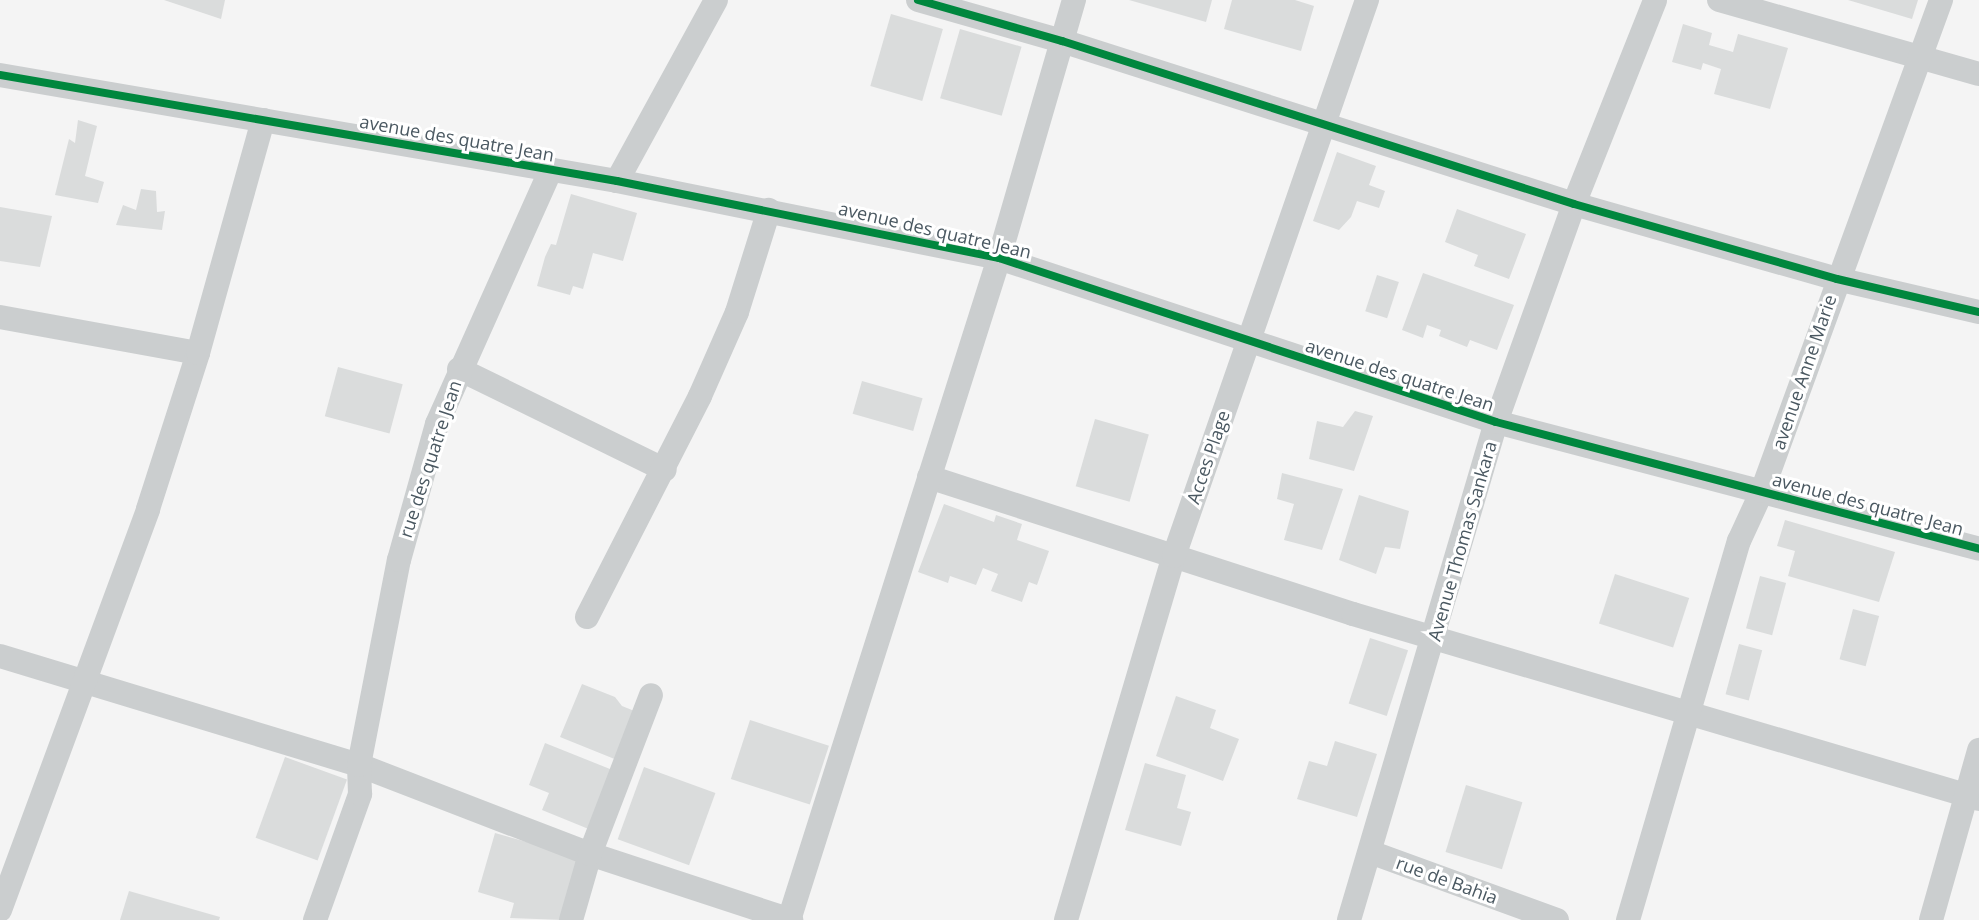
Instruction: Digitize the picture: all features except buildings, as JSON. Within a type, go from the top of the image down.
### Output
[{"type":"street","points":[[617,181],[716,0]]},
{"type":"street","points":[[918,0],[1062,41],[1574,204],[1837,279],[1979,312]]},
{"type":"street","points":[[0,656],[87,680],[359,765],[590,854],[790,920],[999,258],[1074,0]]},
{"type":"street","name":"Acces Plage","points":[[1066,920],[1174,556],[1248,341],[1326,126],[1367,0]]},
{"type":"street","name":"Avenue Thomas Sankara","points":[[1349,920],[1435,636],[1496,422],[1574,204],[1655,0]]},
{"type":"street","points":[[1719,0],[1979,74]]},
{"type":"street","name":"avenue Anne Marie","points":[[1628,920],[1739,541],[1762,491],[1837,279],[1921,59],[1941,0]]},
{"type":"street","name":"avenue des quatre Jean","points":[[0,75],[617,181],[999,258],[1496,422],[1979,549]]},
{"type":"street","points":[[0,910],[87,680],[198,353],[263,120]]},
{"type":"street","name":"rue des quatre Jean","points":[[315,920],[360,794],[359,765],[399,560],[437,424],[459,369],[551,169]]},
{"type":"street","points":[[587,618],[665,470],[737,312],[769,210]]},
{"type":"street","points":[[0,317],[198,353]]},
{"type":"street","points":[[459,369],[665,470]]},
{"type":"street","points":[[929,477],[1174,556],[1687,715],[1974,797]]},
{"type":"street","points":[[571,920],[590,854],[651,695]]},
{"type":"street","points":[[1931,920],[1974,797],[1979,750]]},
{"type":"street","name":"rue de Bahia","points":[[1370,852],[1557,920]]},
{"type":"cycle path","points":[[918,0],[1062,41],[1574,204],[1837,279],[1979,312]]},
{"type":"cycle path","points":[[0,75],[617,181],[999,258],[1496,422],[1979,549]]}]
